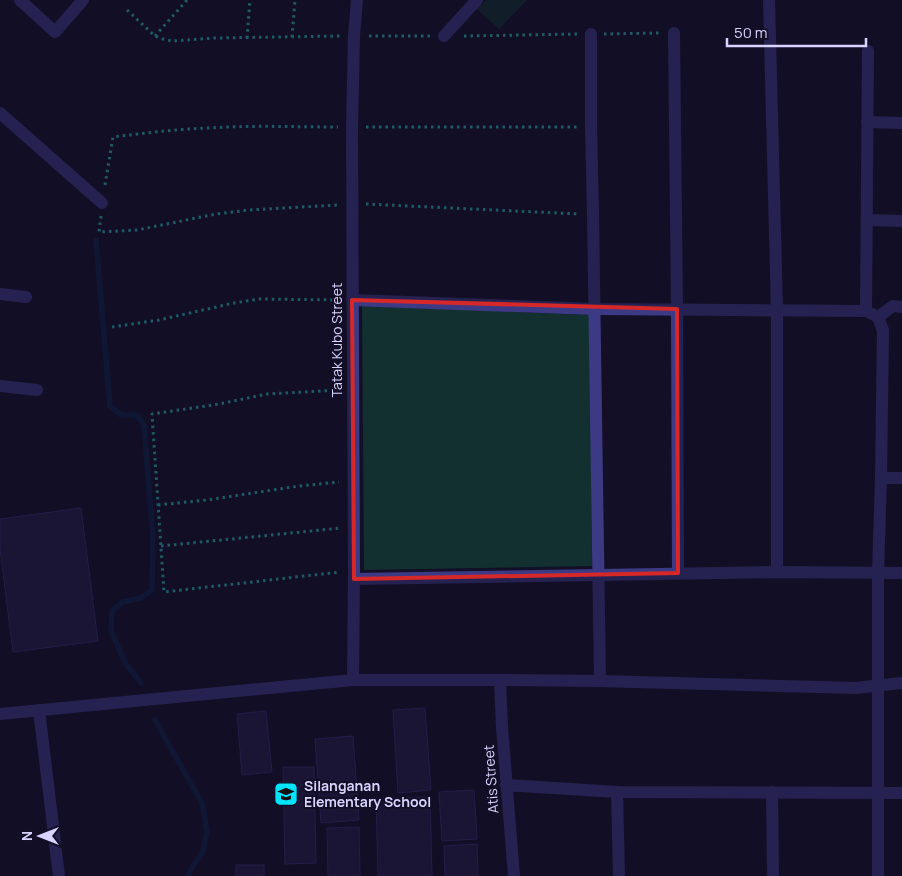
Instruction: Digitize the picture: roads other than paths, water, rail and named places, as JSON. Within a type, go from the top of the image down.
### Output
[{"type":"street","points":[[20,0],[55,32],[83,0]]},
{"type":"street","name":"Tatak Kubo Street","points":[[353,680],[352,128],[354,36],[357,0]]},
{"type":"street","points":[[444,36],[477,0]]},
{"type":"street","points":[[769,0],[777,310],[777,572]]},
{"type":"street","points":[[674,33],[678,573]]},
{"type":"street","points":[[591,34],[600,681]]},
{"type":"street","points":[[868,51],[867,220],[872,314],[883,330],[878,572],[878,876]]},
{"type":"street","points":[[0,113],[102,203]]},
{"type":"street","points":[[867,122],[902,123]]},
{"type":"street","points":[[867,220],[902,221]]},
{"type":"street","points":[[0,294],[26,297]]},
{"type":"street","points":[[352,300],[594,309],[777,310],[872,314],[893,306],[902,306]]},
{"type":"street","points":[[0,386],[37,390]]},
{"type":"street","points":[[881,478],[902,478]]},
{"type":"street","points":[[354,574],[902,573]]},
{"type":"street","points":[[0,714],[353,680],[600,681],[855,688],[902,684]]},
{"type":"street","name":"Atis Street","points":[[500,680],[514,876]]},
{"type":"street","points":[[39,710],[58,876]]},
{"type":"street","points":[[506,785],[617,792],[902,793]]},
{"type":"street","points":[[617,792],[619,876]]},
{"type":"street","points":[[772,792],[773,876]]},
{"type":"waterway","points":[[96,240],[110,406],[121,415],[137,415],[144,425],[153,537],[152,590],[141,598],[122,602],[112,611],[111,631],[126,664],[141,683]]},
{"type":"waterway","points":[[155,720],[202,803],[207,831],[203,851],[190,871],[189,876]]},
{"type":"place","name":"Silanganan Elementary School","points":[[286,794]]}]
